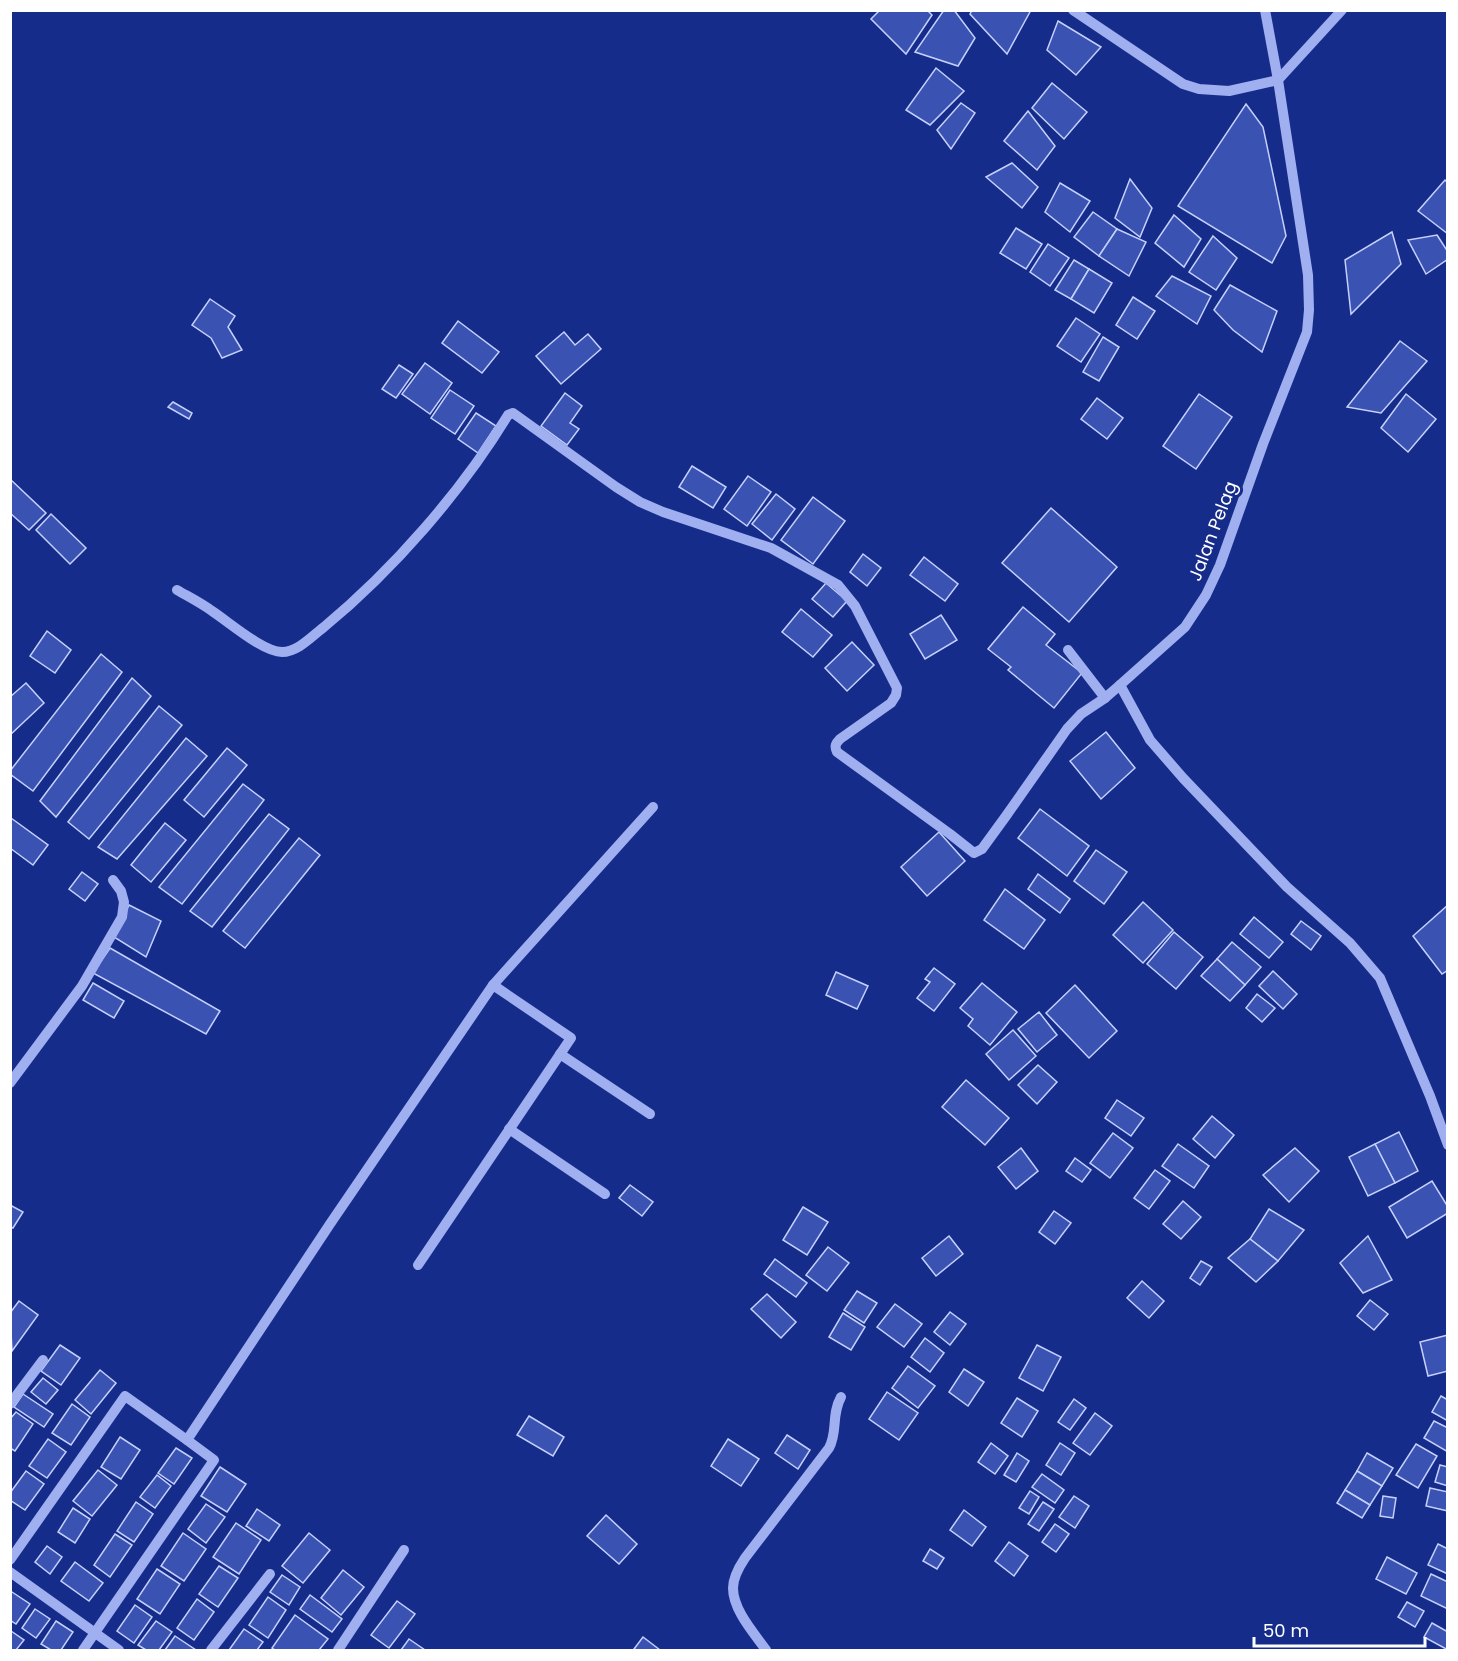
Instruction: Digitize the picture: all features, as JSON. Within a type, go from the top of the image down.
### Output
[{"type":"street","points":[[1073,10],[1183,84],[1199,89],[1229,91],[1278,80],[1342,10]]},
{"type":"street","name":"Jalan Pelag","points":[[177,590],[210,609],[263,647],[284,652],[292,650],[350,606],[423,531],[459,485],[508,415],[513,413],[640,502],[663,512],[771,548],[838,585],[855,606],[897,688],[891,703],[836,743],[837,752],[970,851],[977,853],[1067,729],[1081,714],[1105,698],[1185,627],[1206,595],[1220,565],[1263,444],[1307,332],[1308,275],[1265,10]]},
{"type":"street","points":[[1068,650],[1105,698]]},
{"type":"street","points":[[1120,685],[1150,740],[1183,778],[1287,887],[1350,943],[1380,978],[1430,1096],[1448,1145]]},
{"type":"street","points":[[187,1440],[330,1224],[493,985],[653,807]]},
{"type":"street","points":[[10,1083],[82,986],[122,917],[124,902],[121,891],[113,880]]},
{"type":"street","points":[[418,1265],[571,1038],[493,985]]},
{"type":"street","points":[[560,1054],[650,1114]]},
{"type":"street","points":[[509,1130],[605,1194]]},
{"type":"street","points":[[10,1404],[43,1360]]},
{"type":"street","points":[[10,1560],[125,1395],[214,1460],[83,1650]]},
{"type":"street","points":[[766,1650],[742,1615],[735,1599],[733,1587],[737,1571],[830,1448],[833,1442],[835,1410],[841,1397]]},
{"type":"street","points":[[343,1648],[404,1550]]},
{"type":"street","points":[[10,1572],[119,1650]]},
{"type":"street","points":[[211,1650],[270,1575]]},
{"type":"building","points":[[880,10],[927,10],[932,15],[906,54],[871,19]]},
{"type":"building","points":[[944,10],[954,10],[975,38],[958,66],[915,52]]},
{"type":"building","points":[[972,10],[1031,10],[1007,54],[970,14]]},
{"type":"building","points":[[1058,21],[1101,47],[1076,75],[1047,50]]},
{"type":"building","points":[[936,68],[964,91],[930,125],[906,110]]},
{"type":"building","points":[[1052,83],[1087,112],[1064,139],[1032,108]]},
{"type":"building","points":[[961,103],[975,113],[951,149],[937,130]]},
{"type":"building","points":[[1246,104],[1263,127],[1286,236],[1272,263],[1178,206]]},
{"type":"building","points":[[1028,111],[1055,146],[1037,170],[1004,141]]},
{"type":"building","points":[[1012,163],[1038,187],[1022,208],[986,177]]},
{"type":"building","points":[[1130,179],[1152,208],[1140,237],[1115,218]]},
{"type":"building","points":[[1445,180],[1448,183],[1448,234],[1418,211]]},
{"type":"building","points":[[1060,183],[1090,201],[1070,232],[1045,212]]},
{"type":"building","points":[[1093,212],[1117,229],[1099,256],[1074,237]]},
{"type":"building","points":[[1174,215],[1201,239],[1184,267],[1155,243]]},
{"type":"building","points":[[1016,228],[1042,244],[1026,269],[1000,253]]},
{"type":"building","points":[[1117,229],[1146,242],[1129,276],[1099,256]]},
{"type":"building","points":[[1392,232],[1401,264],[1351,314],[1345,260]]},
{"type":"building","points":[[1437,235],[1448,252],[1448,259],[1426,274],[1408,240]]},
{"type":"building","points":[[1213,236],[1237,258],[1216,290],[1189,272]]},
{"type":"building","points":[[1048,244],[1069,258],[1050,286],[1030,272]]},
{"type":"building","points":[[1074,260],[1089,269],[1071,299],[1055,290]]},
{"type":"building","points":[[1089,269],[1112,283],[1094,313],[1071,299]]},
{"type":"building","points":[[1172,276],[1211,296],[1197,324],[1156,296]]},
{"type":"building","points":[[1230,285],[1277,311],[1262,352],[1233,330],[1214,310]]},
{"type":"building","points":[[1133,297],[1155,311],[1137,339],[1116,325]]},
{"type":"building","points":[[210,299],[235,316],[228,327],[242,350],[222,358],[211,338],[192,325]]},
{"type":"building","points":[[1076,318],[1100,334],[1081,362],[1057,346]]},
{"type":"building","points":[[458,321],[499,352],[482,373],[442,343]]},
{"type":"building","points":[[564,332],[575,345],[588,334],[601,349],[561,384],[536,356]]},
{"type":"building","points":[[1103,337],[1119,347],[1099,381],[1083,372]]},
{"type":"building","points":[[1400,341],[1427,361],[1381,413],[1347,407]]},
{"type":"building","points":[[425,363],[452,383],[430,414],[402,394]]},
{"type":"building","points":[[399,365],[413,374],[396,398],[382,389]]},
{"type":"building","points":[[450,390],[474,406],[455,434],[431,418]]},
{"type":"building","points":[[565,393],[582,406],[570,423],[579,429],[567,445],[541,426]]},
{"type":"building","points":[[1199,394],[1232,417],[1196,469],[1163,446]]},
{"type":"building","points":[[1406,394],[1436,419],[1408,452],[1381,428]]},
{"type":"building","points":[[1097,398],[1123,418],[1107,439],[1081,419]]},
{"type":"building","points":[[173,402],[192,413],[189,419],[168,407]]},
{"type":"building","points":[[476,413],[496,426],[478,453],[458,439]]},
{"type":"building","points":[[692,466],[726,487],[713,508],[679,487]]},
{"type":"building","points":[[748,476],[771,492],[747,526],[724,509]]},
{"type":"building","points":[[10,479],[46,513],[29,530],[10,513]]},
{"type":"building","points":[[776,494],[795,509],[772,540],[752,524]]},
{"type":"building","points":[[813,497],[845,521],[813,564],[781,540]]},
{"type":"building","points":[[1051,508],[1117,567],[1069,622],[1002,563]]},
{"type":"building","points":[[51,514],[86,548],[70,564],[36,530]]},
{"type":"building","points":[[863,554],[881,568],[867,586],[850,572]]},
{"type":"building","points":[[924,557],[958,584],[945,601],[910,575]]},
{"type":"building","points":[[826,583],[847,601],[833,617],[812,599]]},
{"type":"building","points":[[1023,607],[1055,634],[1046,645],[1082,673],[1054,708],[1008,670],[1011,667],[988,649]]},
{"type":"building","points":[[801,609],[832,635],[813,657],[782,632]]},
{"type":"building","points":[[941,615],[957,640],[925,659],[910,634]]},
{"type":"building","points":[[47,631],[71,650],[55,673],[30,656]]},
{"type":"building","points":[[852,642],[874,665],[847,691],[825,668]]},
{"type":"building","points":[[101,654],[122,672],[33,791],[10,774],[10,771]]},
{"type":"building","points":[[132,678],[151,696],[56,817],[40,801]]},
{"type":"building","points":[[26,683],[44,703],[10,735],[10,697]]},
{"type":"building","points":[[159,706],[182,725],[89,839],[68,822]]},
{"type":"building","points":[[1106,732],[1135,768],[1101,799],[1070,761]]},
{"type":"building","points":[[186,738],[207,756],[117,859],[98,847]]},
{"type":"building","points":[[227,748],[247,765],[204,817],[184,800]]},
{"type":"building","points":[[243,784],[264,800],[182,904],[159,887]]},
{"type":"building","points":[[1040,809],[1089,846],[1067,876],[1018,838]]},
{"type":"building","points":[[269,814],[289,829],[212,927],[190,911]]},
{"type":"building","points":[[11,818],[48,845],[33,865],[10,848]]},
{"type":"building","points":[[165,823],[186,840],[151,882],[131,865]]},
{"type":"building","points":[[939,832],[965,861],[927,896],[901,867]]},
{"type":"building","points":[[299,838],[320,855],[245,948],[223,931]]},
{"type":"building","points":[[1096,850],[1127,872],[1104,904],[1074,881]]},
{"type":"building","points":[[82,872],[98,884],[85,901],[69,889]]},
{"type":"building","points":[[1038,874],[1070,899],[1060,913],[1028,889]]},
{"type":"building","points":[[1005,889],[1045,920],[1024,949],[984,920]]},
{"type":"building","points":[[1143,902],[1173,930],[1143,963],[1113,935]]},
{"type":"building","points":[[129,905],[161,921],[146,957],[114,937]]},
{"type":"building","points":[[1448,905],[1448,970],[1442,974],[1413,936]]},
{"type":"building","points":[[1254,917],[1283,942],[1269,958],[1240,934]]},
{"type":"building","points":[[1301,921],[1321,936],[1311,950],[1291,934]]},
{"type":"building","points":[[1174,932],[1203,957],[1176,989],[1147,964]]},
{"type":"building","points":[[1232,942],[1261,967],[1245,985],[1217,959]]},
{"type":"building","points":[[110,948],[220,1011],[206,1034],[93,973]]},
{"type":"building","points":[[1217,959],[1245,985],[1230,1001],[1201,976]]},
{"type":"building","points":[[934,968],[955,984],[934,1011],[917,998],[930,982],[925,979]]},
{"type":"building","points":[[1273,971],[1297,994],[1283,1009],[1259,986]]},
{"type":"building","points":[[836,972],[868,986],[857,1009],[826,995]]},
{"type":"building","points":[[93,983],[124,1001],[114,1018],[83,1000]]},
{"type":"building","points":[[982,983],[1017,1012],[990,1045],[968,1026],[973,1019],[960,1008]]},
{"type":"building","points":[[1075,985],[1117,1031],[1089,1058],[1046,1013]]},
{"type":"building","points":[[1257,994],[1275,1008],[1262,1022],[1246,1008]]},
{"type":"building","points":[[1039,1012],[1057,1035],[1037,1052],[1018,1029]]},
{"type":"building","points":[[1013,1030],[1036,1056],[1009,1080],[986,1054]]},
{"type":"building","points":[[1038,1065],[1057,1082],[1037,1104],[1018,1085]]},
{"type":"building","points":[[966,1080],[1009,1118],[985,1145],[942,1107]]},
{"type":"building","points":[[1117,1100],[1144,1118],[1131,1136],[1105,1118]]},
{"type":"building","points":[[1212,1116],[1234,1135],[1215,1158],[1193,1139]]},
{"type":"building","points":[[1399,1132],[1418,1171],[1395,1183],[1375,1144]]},
{"type":"building","points":[[1113,1133],[1133,1148],[1110,1178],[1090,1163]]},
{"type":"building","points":[[1178,1144],[1209,1166],[1194,1188],[1162,1166]]},
{"type":"building","points":[[1375,1144],[1395,1183],[1368,1196],[1349,1157]]},
{"type":"building","points":[[1021,1148],[1038,1171],[1016,1189],[998,1167]]},
{"type":"building","points":[[1295,1148],[1319,1171],[1289,1202],[1263,1175]]},
{"type":"building","points":[[1075,1158],[1091,1170],[1082,1182],[1066,1171]]},
{"type":"building","points":[[1155,1170],[1170,1181],[1149,1209],[1134,1198]]},
{"type":"building","points":[[1432,1181],[1448,1207],[1448,1213],[1407,1238],[1389,1207]]},
{"type":"building","points":[[630,1185],[653,1202],[642,1216],[619,1198]]},
{"type":"building","points":[[1183,1201],[1201,1217],[1181,1239],[1163,1224]]},
{"type":"building","points":[[10,1205],[23,1212],[13,1228],[10,1227]]},
{"type":"building","points":[[803,1207],[828,1222],[807,1255],[783,1240]]},
{"type":"building","points":[[1269,1209],[1304,1230],[1278,1261],[1250,1239]]},
{"type":"building","points":[[1054,1211],[1071,1223],[1055,1244],[1039,1232]]},
{"type":"building","points":[[949,1236],[963,1254],[936,1276],[922,1258]]},
{"type":"building","points":[[1368,1236],[1392,1280],[1363,1293],[1340,1263]]},
{"type":"building","points":[[1250,1239],[1278,1261],[1256,1282],[1228,1258]]},
{"type":"building","points":[[828,1247],[849,1263],[827,1291],[806,1275]]},
{"type":"building","points":[[775,1259],[807,1283],[796,1297],[764,1274]]},
{"type":"building","points":[[1201,1261],[1212,1267],[1200,1285],[1190,1278]]},
{"type":"building","points":[[1142,1281],[1164,1301],[1149,1318],[1127,1298]]},
{"type":"building","points":[[857,1291],[877,1303],[864,1323],[844,1310]]},
{"type":"building","points":[[767,1294],[796,1322],[781,1338],[751,1309]]},
{"type":"building","points":[[1370,1300],[1388,1314],[1374,1330],[1357,1316]]},
{"type":"building","points":[[19,1301],[38,1315],[12,1351],[10,1313]]},
{"type":"building","points":[[895,1304],[922,1324],[904,1347],[877,1327]]},
{"type":"building","points":[[950,1312],[966,1324],[950,1345],[934,1332]]},
{"type":"building","points":[[843,1313],[865,1327],[851,1350],[829,1337]]},
{"type":"building","points":[[1448,1335],[1448,1371],[1428,1376],[1420,1342]]},
{"type":"building","points":[[925,1338],[944,1353],[930,1372],[911,1357]]},
{"type":"building","points":[[60,1345],[80,1358],[61,1385],[41,1371]]},
{"type":"building","points":[[1037,1345],[1061,1357],[1043,1391],[1019,1378]]},
{"type":"building","points":[[908,1366],[935,1386],[918,1408],[892,1388]]},
{"type":"building","points":[[964,1369],[984,1382],[968,1406],[949,1392]]},
{"type":"building","points":[[100,1370],[116,1383],[91,1414],[75,1400]]},
{"type":"building","points":[[43,1378],[58,1390],[46,1404],[31,1392]]},
{"type":"building","points":[[887,1392],[918,1413],[899,1440],[869,1419]]},
{"type":"building","points":[[23,1394],[53,1414],[44,1427],[14,1407]]},
{"type":"building","points":[[1441,1396],[1448,1400],[1448,1421],[1432,1412]]},
{"type":"building","points":[[1017,1398],[1038,1411],[1022,1437],[1001,1423]]},
{"type":"building","points":[[1074,1399],[1086,1408],[1070,1430],[1058,1422]]},
{"type":"building","points":[[72,1404],[90,1417],[71,1445],[52,1433]]},
{"type":"building","points":[[16,1412],[33,1424],[15,1451],[10,1448],[10,1419]]},
{"type":"building","points":[[1095,1413],[1112,1426],[1090,1455],[1073,1443]]},
{"type":"building","points":[[529,1416],[564,1437],[553,1456],[517,1435]]},
{"type":"building","points":[[1434,1421],[1448,1428],[1448,1452],[1424,1438]]},
{"type":"building","points":[[787,1435],[810,1450],[798,1469],[775,1453]]},
{"type":"building","points":[[120,1437],[140,1450],[121,1479],[101,1467]]},
{"type":"building","points":[[48,1439],[66,1452],[47,1478],[29,1466]]},
{"type":"building","points":[[728,1439],[759,1459],[741,1486],[711,1466]]},
{"type":"building","points":[[991,1443],[1008,1456],[995,1474],[978,1462]]},
{"type":"building","points":[[1060,1443],[1075,1453],[1061,1475],[1046,1465]]},
{"type":"building","points":[[1416,1444],[1437,1456],[1418,1488],[1396,1475]]},
{"type":"building","points":[[176,1448],[192,1458],[174,1484],[158,1473]]},
{"type":"building","points":[[1017,1453],[1029,1461],[1016,1482],[1004,1475]]},
{"type":"building","points":[[1367,1453],[1393,1468],[1382,1486],[1357,1471]]},
{"type":"building","points":[[1440,1465],[1448,1467],[1448,1486],[1435,1482]]},
{"type":"building","points":[[220,1467],[246,1484],[227,1512],[201,1496]]},
{"type":"building","points":[[98,1470],[117,1485],[92,1516],[73,1501]]},
{"type":"building","points":[[26,1471],[44,1484],[25,1510],[10,1500],[10,1493]]},
{"type":"building","points":[[1357,1471],[1382,1486],[1370,1505],[1345,1490]]},
{"type":"building","points":[[1042,1474],[1064,1490],[1055,1503],[1032,1487]]},
{"type":"building","points":[[157,1475],[171,1486],[155,1508],[140,1497]]},
{"type":"building","points":[[1430,1488],[1448,1492],[1448,1511],[1426,1506]]},
{"type":"building","points":[[1345,1490],[1370,1505],[1362,1518],[1337,1503]]},
{"type":"building","points":[[1030,1491],[1039,1497],[1029,1514],[1019,1508]]},
{"type":"building","points":[[1074,1496],[1089,1506],[1075,1528],[1059,1517]]},
{"type":"building","points":[[1383,1496],[1396,1498],[1393,1518],[1380,1516]]},
{"type":"building","points":[[136,1502],[153,1514],[134,1542],[117,1531]]},
{"type":"building","points":[[1043,1502],[1054,1509],[1039,1531],[1028,1524]]},
{"type":"building","points":[[206,1504],[225,1517],[206,1543],[188,1529]]},
{"type":"building","points":[[73,1508],[90,1519],[75,1543],[58,1532]]},
{"type":"building","points":[[257,1509],[280,1525],[269,1541],[246,1526]]},
{"type":"building","points":[[964,1510],[986,1527],[972,1546],[950,1530]]},
{"type":"building","points":[[606,1515],[637,1544],[619,1564],[587,1536]]},
{"type":"building","points":[[236,1523],[261,1540],[239,1574],[213,1557]]},
{"type":"building","points":[[1055,1524],[1069,1534],[1056,1552],[1042,1542]]},
{"type":"building","points":[[183,1533],[206,1549],[184,1581],[161,1566]]},
{"type":"building","points":[[309,1533],[330,1550],[303,1583],[282,1566]]},
{"type":"building","points":[[115,1534],[132,1545],[110,1577],[94,1565]]},
{"type":"building","points":[[1009,1542],[1028,1556],[1014,1576],[995,1561]]},
{"type":"building","points":[[1438,1544],[1448,1549],[1448,1574],[1428,1565]]},
{"type":"building","points":[[47,1546],[62,1557],[50,1574],[35,1562]]},
{"type":"building","points":[[930,1549],[944,1558],[937,1569],[923,1561]]},
{"type":"building","points":[[1387,1557],[1417,1573],[1406,1594],[1376,1579]]},
{"type":"building","points":[[75,1562],[103,1583],[89,1601],[61,1581]]},
{"type":"building","points":[[219,1566],[238,1578],[218,1607],[199,1594]]},
{"type":"building","points":[[157,1569],[180,1584],[160,1614],[137,1599]]},
{"type":"building","points":[[343,1570],[364,1587],[341,1615],[321,1598]]},
{"type":"building","points":[[1431,1574],[1448,1582],[1448,1609],[1421,1596]]},
{"type":"building","points":[[282,1575],[300,1587],[289,1605],[270,1592]]},
{"type":"building","points":[[12,1592],[30,1604],[16,1624],[10,1620],[10,1594]]},
{"type":"building","points":[[310,1595],[342,1619],[332,1632],[300,1609]]},
{"type":"building","points":[[268,1597],[286,1610],[268,1638],[249,1625]]},
{"type":"building","points":[[197,1599],[214,1612],[194,1640],[177,1628]]},
{"type":"building","points":[[397,1601],[415,1614],[389,1648],[371,1635]]},
{"type":"building","points":[[1407,1602],[1424,1611],[1415,1627],[1398,1617]]},
{"type":"building","points":[[135,1605],[152,1617],[134,1643],[117,1631]]},
{"type":"building","points":[[35,1609],[50,1619],[36,1638],[22,1628]]},
{"type":"building","points":[[295,1615],[328,1639],[319,1650],[275,1650],[272,1648]]},
{"type":"building","points":[[56,1621],[73,1632],[61,1650],[51,1650],[41,1644]]},
{"type":"building","points":[[156,1621],[172,1632],[159,1650],[146,1650],[138,1645]]},
{"type":"building","points":[[1432,1623],[1448,1632],[1448,1650],[1424,1637]]},
{"type":"building","points":[[244,1629],[263,1642],[257,1650],[229,1650]]},
{"type":"building","points":[[11,1631],[24,1640],[16,1650],[10,1650]]},
{"type":"building","points":[[175,1636],[196,1650],[165,1650]]},
{"type":"building","points":[[643,1637],[660,1650],[634,1649]]},
{"type":"building","points":[[409,1639],[425,1650],[401,1650]]}]
